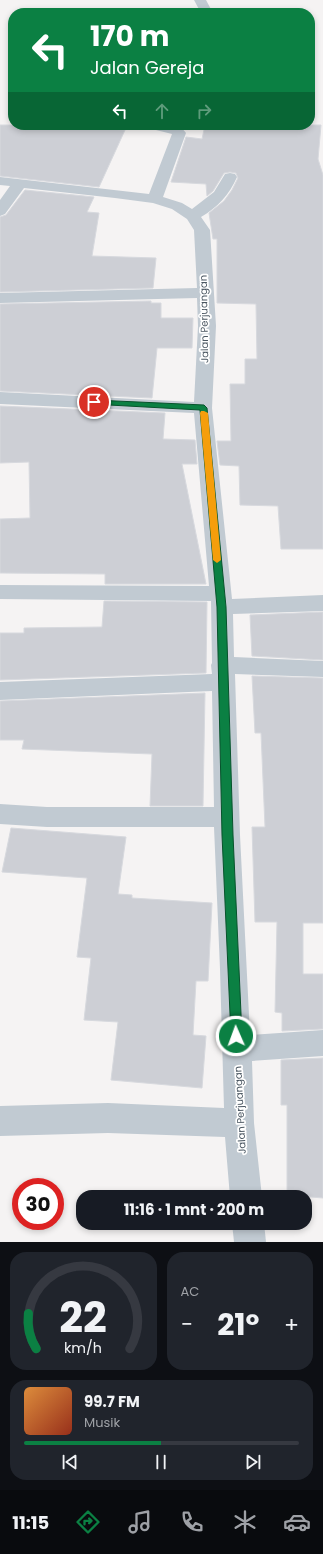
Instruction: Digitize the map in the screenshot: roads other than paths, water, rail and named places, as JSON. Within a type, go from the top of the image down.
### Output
[{"type":"street","points":[[155,199],[179,133],[176,130]]},
{"type":"street","points":[[192,216],[211,204],[225,191],[230,177]]},
{"type":"street","name":"Jalan Perjuangan","points":[[0,182],[115,192],[155,199],[177,206],[192,216],[202,230],[206,334],[204,408],[221,601],[227,817],[239,1123],[245,1190]]},
{"type":"street","points":[[0,211],[20,184]]},
{"type":"street","points":[[0,298],[204,293]]},
{"type":"street","points":[[0,398],[204,408]]},
{"type":"street","points":[[0,592],[221,601],[323,603]]},
{"type":"street","points":[[0,691],[323,668]]},
{"type":"street","points":[[0,814],[47,817],[227,817]]},
{"type":"street","points":[[237,1049],[323,1043]]},
{"type":"street","points":[[0,1121],[108,1118],[239,1123]]},
{"type":"street","points":[[249,1230],[250,1242]]}]
